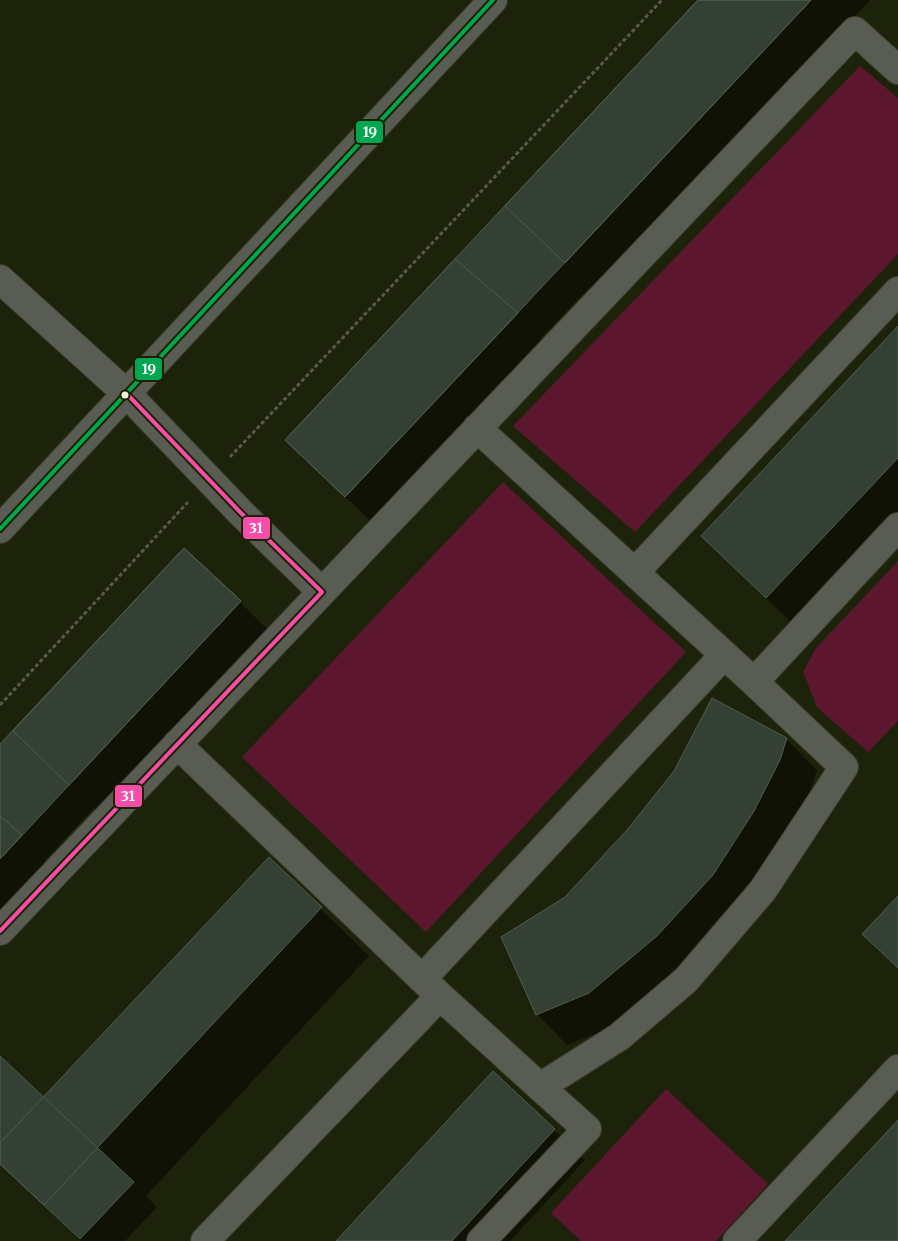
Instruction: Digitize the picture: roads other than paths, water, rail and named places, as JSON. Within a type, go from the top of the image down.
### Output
[{"type":"street","points":[[0,529],[493,0]]},
{"type":"street","points":[[0,931],[855,31],[898,70]]},
{"type":"street","points":[[0,280],[127,394],[241,513],[322,592]]},
{"type":"street","points":[[634,572],[898,291]]},
{"type":"street","points":[[478,428],[844,767],[763,890],[686,980],[619,1037],[540,1087]]},
{"type":"street","points":[[754,682],[898,527]]},
{"type":"street","points":[[205,1241],[724,655]]},
{"type":"street","points":[[177,744],[431,987],[587,1130],[481,1241]]},
{"type":"street","points":[[737,1241],[898,1069]]}]
